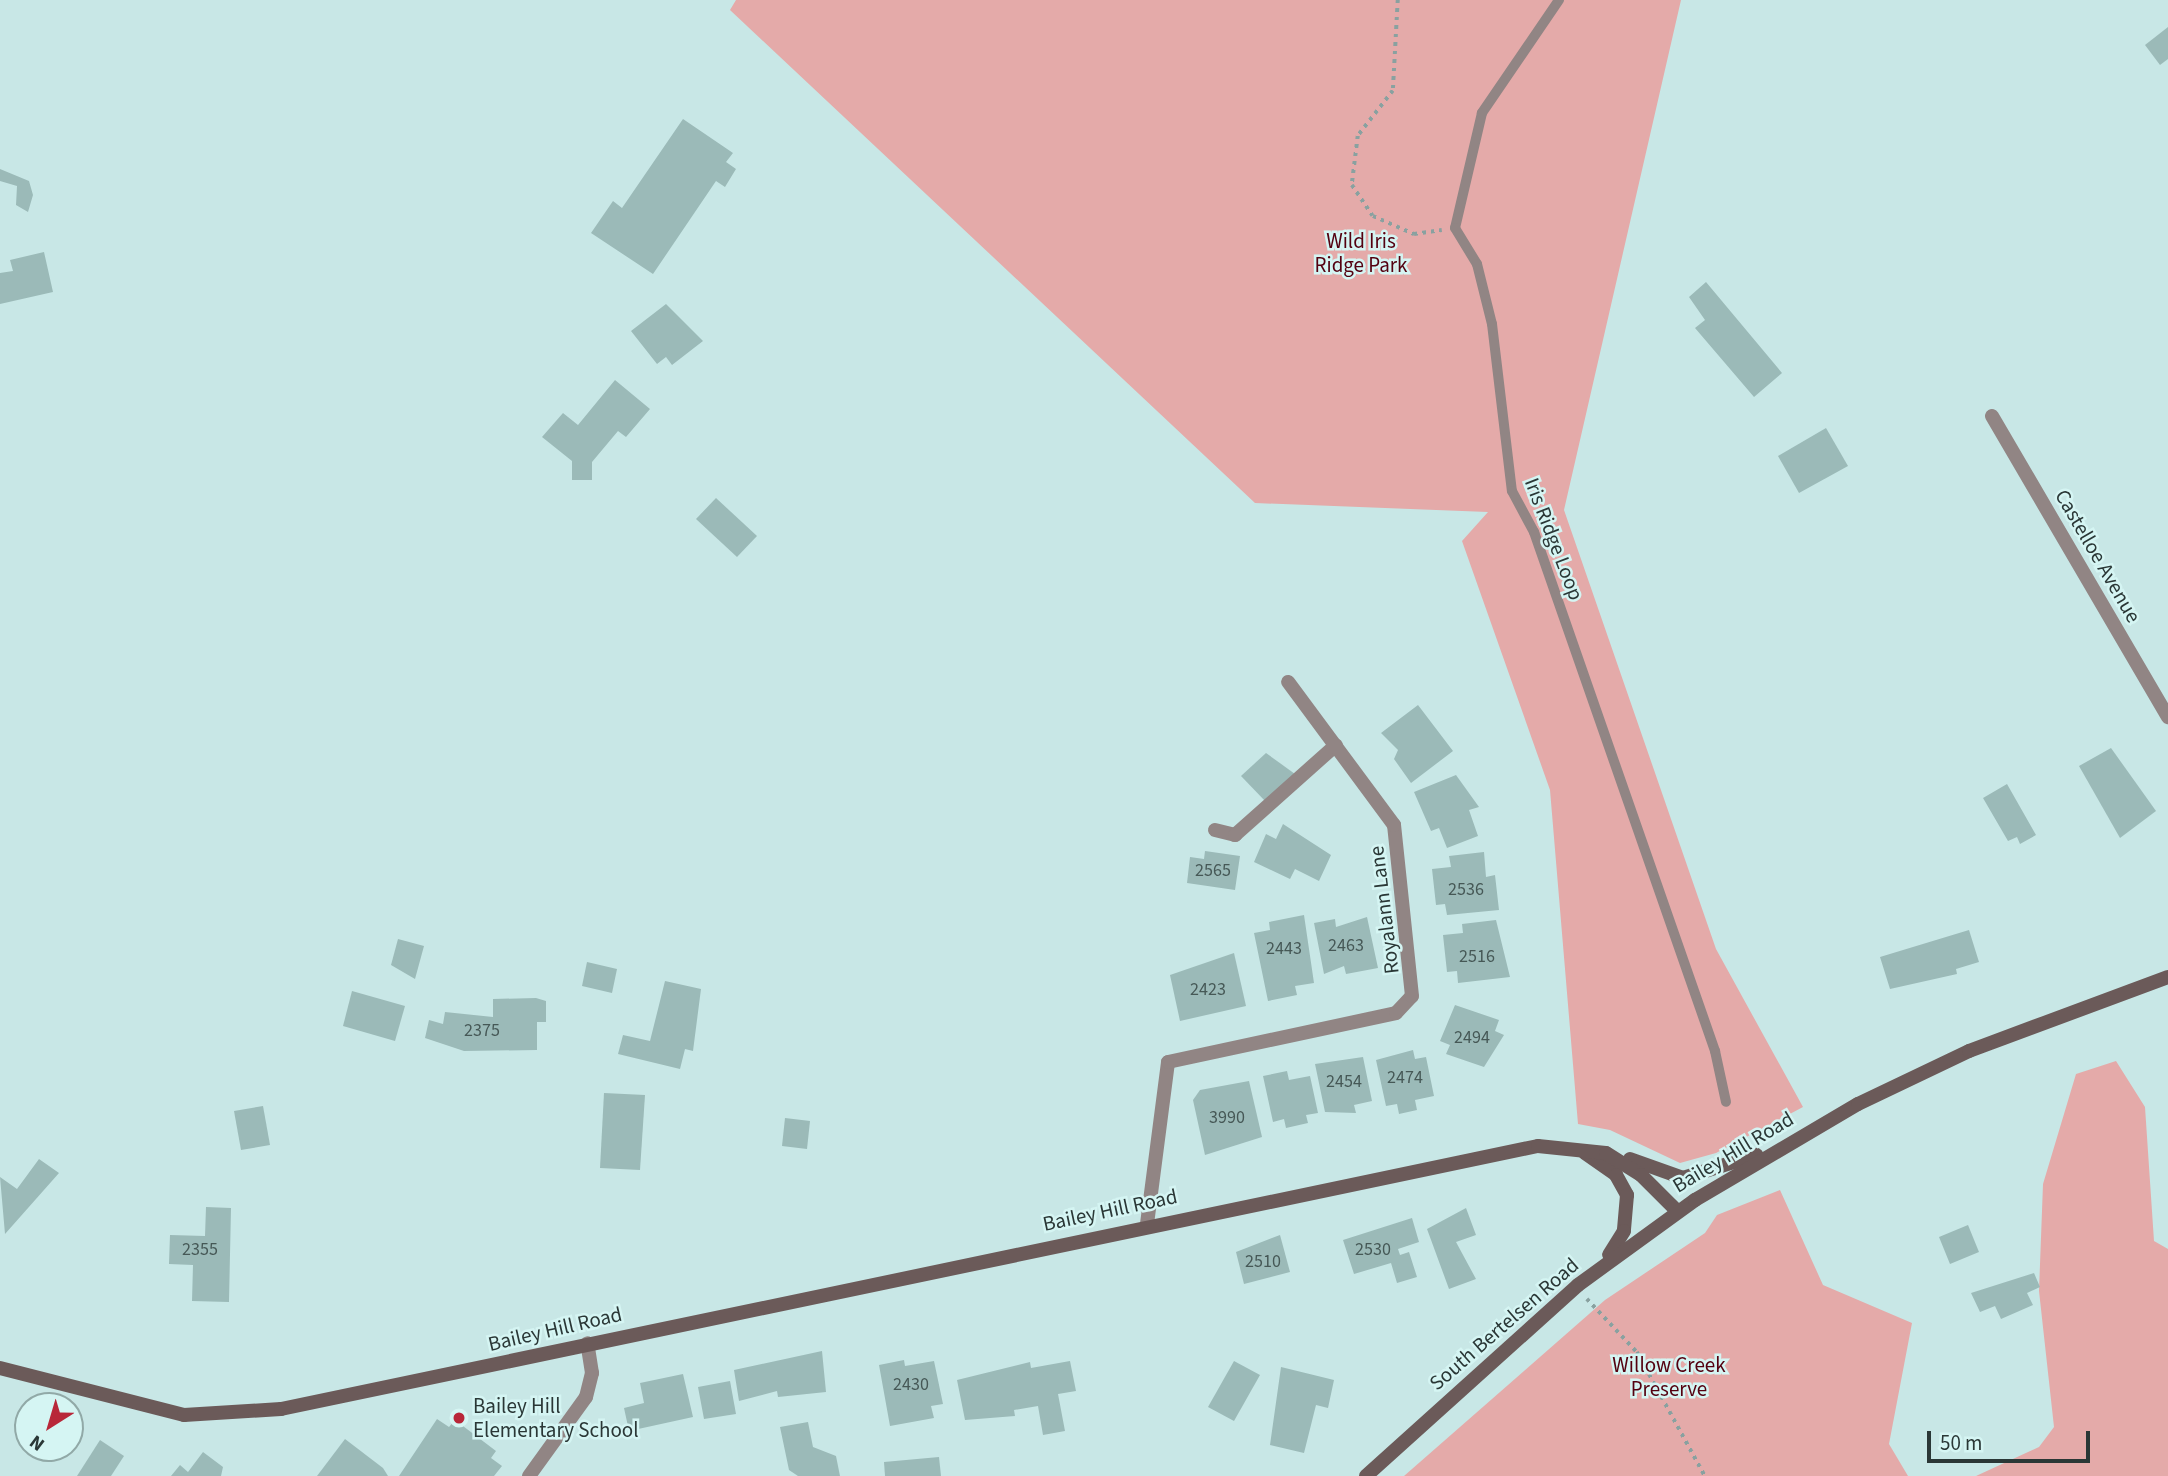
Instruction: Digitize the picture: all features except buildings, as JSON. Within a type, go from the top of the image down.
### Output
[{"type":"main road","name":"Bailey Hill Road","points":[[0,1368],[157,1410],[218,1416],[319,1402],[1147,1224],[1501,1153],[1568,1145],[1606,1153],[1641,1175],[1677,1211],[1787,1143],[1969,1051],[2168,977]]},
{"type":"main road","points":[[1606,1153],[1683,1178],[1787,1143]]},
{"type":"main road","points":[[1568,1145],[1606,1165],[1627,1195],[1624,1231],[1600,1268]]},
{"type":"main road","name":"South Bertelsen Road","points":[[1366,1476],[1577,1285],[1677,1211]]},
{"type":"street","name":"Castelloe Avenue","points":[[1992,416],[2168,717]]},
{"type":"street","name":"Royalann Lane","points":[[1147,1224],[1165,1065],[1396,1013],[1416,1002],[1394,825],[1288,682]]},
{"type":"street","points":[[1215,830],[1235,835],[1336,745]]},
{"type":"street","points":[[529,1476],[586,1397],[592,1373],[587,1343]]},
{"type":"lane","points":[[1459,239],[1455,228],[1482,113],[1559,0]]},
{"type":"lane","name":"Iris Ridge Loop","points":[[1459,239],[1477,264],[1492,324],[1512,491],[1538,545],[1715,1051],[1726,1102]]},
{"type":"path","points":[[1398,0],[1393,91],[1358,136],[1352,184],[1373,216],[1414,233],[1447,230],[1459,239]]},
{"type":"path","points":[[1577,1285],[1605,1325],[1637,1352],[1704,1476]]},
{"type":"green space","name":"Wild Iris Ridge Park","points":[[736,0],[1681,0],[1564,510],[1716,949],[1803,1107],[1716,1153],[1680,1163],[1610,1130],[1578,1124],[1550,790],[1462,541],[1488,512],[1255,503],[730,10]]},
{"type":"green space","points":[[2116,1061],[2145,1107],[2154,1241],[2168,1249],[2168,1476],[1976,1476],[2039,1447],[2054,1427],[2039,1291],[2043,1184],[2076,1074]]},
{"type":"green space","name":"Willow Creek Preserve","points":[[1780,1190],[1823,1285],[1912,1323],[1889,1444],[1908,1476],[1404,1476],[1605,1300],[1705,1233],[1717,1215]]},
{"type":"place","name":"Bailey Hill Elementary School","points":[[459,1418]]}]
